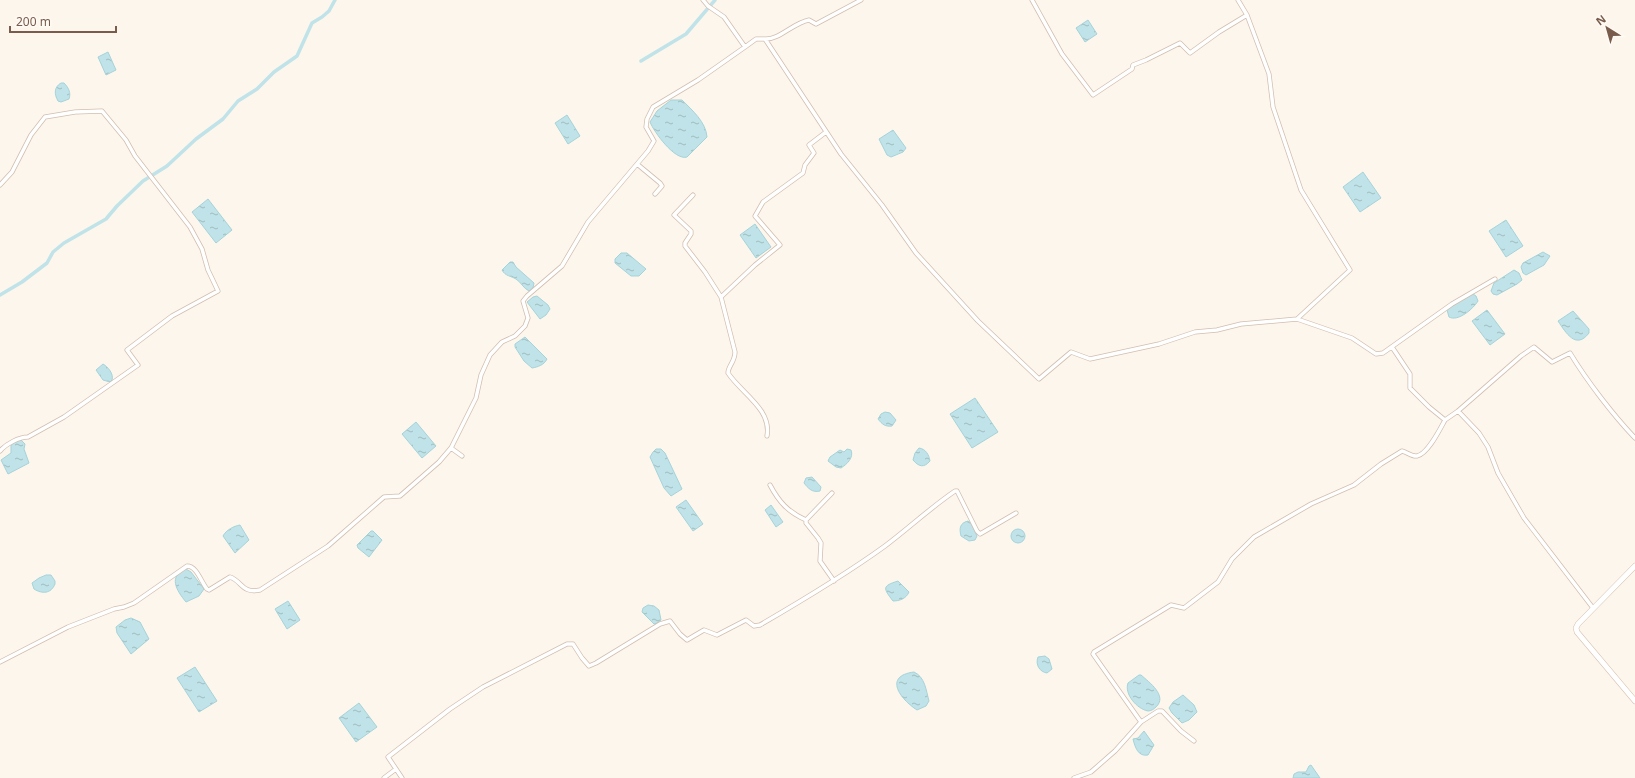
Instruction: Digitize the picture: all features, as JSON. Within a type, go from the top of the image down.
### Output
[{"type":"main road","points":[[1635,566],[1593,608],[1576,628],[1577,632],[1635,701]]},
{"type":"street","points":[[703,0],[708,6],[724,17],[745,47]]},
{"type":"street","points":[[0,662],[68,627],[114,609],[124,608],[134,603],[187,566],[194,568],[209,590],[230,577],[234,578],[242,588],[254,591],[260,590],[328,546],[384,497],[400,496],[425,475],[450,448],[476,398],[482,375],[490,355],[502,342],[515,336],[525,326],[528,318],[523,301],[562,266],[588,222],[648,151],[654,141],[646,127],[647,119],[653,107],[698,80],[756,39],[771,40],[800,22],[809,20],[816,24],[861,0]]},
{"type":"street","points":[[1032,0],[1062,54],[1093,95],[1132,69],[1133,65],[1180,43],[1190,53],[1219,32],[1247,15]]},
{"type":"street","points":[[1238,0],[1247,15],[1269,74],[1273,107],[1301,190],[1350,270],[1297,319]]},
{"type":"street","points":[[765,39],[826,132],[916,253],[978,321],[1039,379],[1071,352],[1090,359],[1159,344],[1195,332],[1217,330],[1241,324],[1297,319],[1352,338],[1376,354],[1382,353],[1452,304],[1494,279]]},
{"type":"street","points":[[0,185],[12,172],[31,135],[45,117],[75,112],[102,111],[126,140],[147,172],[190,227],[202,249],[208,270],[218,291],[172,316],[127,350],[138,365],[104,390],[64,417],[28,437],[22,437],[2,448],[0,451]]},
{"type":"street","points":[[721,297],[755,265],[780,245],[755,216],[763,202],[803,173],[805,165],[814,154],[809,145],[826,132]]},
{"type":"street","points":[[637,164],[662,186],[655,194]]},
{"type":"street","points":[[693,195],[674,215],[691,231],[685,246],[705,272],[721,297],[735,352],[734,361],[727,371],[754,400],[767,421],[767,436]]},
{"type":"street","points":[[1392,347],[1410,374],[1410,388],[1429,407],[1445,420]]},
{"type":"street","points":[[1141,722],[1093,654],[1094,652],[1171,605],[1184,608],[1218,582],[1232,558],[1254,537],[1311,504],[1354,485],[1402,450],[1412,455],[1419,456],[1436,437],[1445,420],[1458,411],[1521,356],[1534,347],[1552,362],[1570,353],[1577,365],[1635,438]]},
{"type":"street","points":[[1458,411],[1479,433],[1488,447],[1498,473],[1524,518],[1593,608]]},
{"type":"street","points":[[450,448],[462,456]]},
{"type":"street","points":[[770,485],[779,502],[796,516],[806,520],[806,523],[821,543],[820,561],[834,581]]},
{"type":"street","points":[[402,778],[388,757],[450,709],[483,686],[567,644],[573,644],[589,666],[660,624],[670,621],[680,634],[687,640],[705,630],[717,635],[746,620],[754,626],[760,625],[834,581],[887,544],[955,491],[957,491],[977,531],[980,534],[1016,513]]},
{"type":"street","points":[[806,520],[832,493]]},
{"type":"street","points":[[1074,778],[1091,772],[1115,751],[1141,722],[1158,711],[1162,711],[1194,741]]},
{"type":"street","points":[[384,778],[396,769]]},
{"type":"water","points":[[1088,20],[1097,34],[1085,42],[1076,28]]},
{"type":"water","points":[[108,52],[116,70],[106,75],[98,57]]},
{"type":"water","points":[[61,83],[64,83],[67,87],[70,95],[69,99],[61,102],[58,101],[55,93],[57,87]]},
{"type":"water","points":[[671,100],[682,100],[701,121],[706,132],[707,137],[687,157],[677,155],[671,150],[660,139],[650,122],[657,111]]},
{"type":"water","points":[[567,115],[580,136],[568,144],[555,123]]},
{"type":"water","points":[[893,130],[906,148],[903,152],[891,157],[887,155],[879,139]]},
{"type":"water","points":[[1363,172],[1381,198],[1360,212],[1343,187]]},
{"type":"water","points":[[208,199],[232,230],[216,243],[192,212]]},
{"type":"water","points":[[1506,220],[1523,246],[1506,257],[1489,231]]},
{"type":"water","points":[[755,224],[771,247],[756,258],[740,235]]},
{"type":"water","points":[[1543,252],[1550,256],[1544,265],[1526,275],[1523,273],[1521,267],[1523,263]]},
{"type":"water","points":[[621,253],[627,253],[646,269],[639,276],[631,276],[615,263],[615,259]]},
{"type":"water","points":[[510,262],[513,262],[516,267],[534,283],[533,288],[529,291],[518,280],[506,275],[503,272],[502,270]]},
{"type":"water","points":[[1514,270],[1519,273],[1522,280],[1497,295],[1493,294],[1491,291],[1494,283]]},
{"type":"water","points":[[1469,294],[1476,296],[1478,301],[1476,304],[1465,314],[1457,318],[1449,317],[1447,310]]},
{"type":"water","points":[[537,296],[548,305],[550,309],[546,315],[540,319],[527,302],[533,297]]},
{"type":"water","points":[[1487,310],[1505,334],[1490,345],[1472,321]]},
{"type":"water","points":[[1573,311],[1589,329],[1589,333],[1580,340],[1576,340],[1568,335],[1558,321]]},
{"type":"water","points":[[525,337],[547,359],[541,365],[532,368],[524,361],[515,347],[515,344]]},
{"type":"water","points":[[103,364],[111,373],[112,380],[110,382],[103,380],[96,370]]},
{"type":"water","points":[[975,398],[998,432],[972,448],[950,414]]},
{"type":"water","points":[[885,412],[890,413],[896,420],[892,426],[884,425],[878,419],[881,414]]},
{"type":"water","points":[[416,422],[436,446],[422,458],[402,434]]},
{"type":"water","points":[[18,440],[21,440],[25,444],[24,449],[29,463],[8,474],[1,460],[11,453],[11,445]]},
{"type":"water","points":[[919,448],[925,451],[930,459],[930,461],[924,466],[917,464],[913,460],[915,453]]},
{"type":"water","points":[[656,449],[661,449],[665,453],[682,489],[671,496],[664,488],[650,457]]},
{"type":"water","points":[[847,449],[851,450],[852,456],[848,463],[841,468],[836,467],[828,461],[830,457],[840,450],[844,452]]},
{"type":"water","points":[[812,477],[821,487],[820,491],[812,491],[804,483],[806,478]]},
{"type":"water","points":[[686,500],[703,524],[693,531],[676,507]]},
{"type":"water","points":[[771,505],[783,522],[776,527],[765,510]]},
{"type":"water","points":[[968,521],[971,523],[977,536],[975,540],[969,541],[961,536],[961,526],[963,523]]},
{"type":"water","points":[[240,525],[249,540],[235,553],[223,536],[230,529]]},
{"type":"water","points":[[1015,529],[1021,529],[1025,533],[1025,539],[1021,543],[1015,543],[1011,539],[1011,533]]},
{"type":"water","points":[[371,531],[373,531],[382,540],[369,557],[358,548],[357,545]]},
{"type":"water","points":[[186,569],[191,572],[204,589],[199,596],[186,602],[179,593],[175,579],[180,572]]},
{"type":"water","points":[[46,575],[51,575],[55,581],[55,584],[51,590],[40,592],[34,589],[32,583]]},
{"type":"water","points":[[898,581],[909,592],[902,599],[893,601],[887,593],[886,588],[889,584]]},
{"type":"water","points":[[288,601],[300,620],[287,629],[275,609]]},
{"type":"water","points":[[648,605],[654,606],[659,610],[661,620],[657,623],[654,624],[642,612],[643,608]]},
{"type":"water","points":[[131,618],[140,622],[149,639],[131,654],[117,633],[116,627],[125,620]]},
{"type":"water","points":[[1045,656],[1049,659],[1052,669],[1047,673],[1040,670],[1037,663],[1038,657]]},
{"type":"water","points":[[195,667],[217,701],[199,712],[177,678]]},
{"type":"water","points":[[914,672],[923,680],[929,701],[926,706],[917,710],[900,694],[897,683],[899,678],[905,674]]},
{"type":"water","points":[[1139,675],[1148,681],[1159,694],[1159,703],[1150,711],[1144,710],[1136,704],[1128,692],[1128,683]]},
{"type":"water","points":[[1183,695],[1194,705],[1197,712],[1189,720],[1182,723],[1169,708],[1173,702]]},
{"type":"water","points":[[359,703],[377,727],[356,742],[339,718]]},
{"type":"water","points":[[1144,731],[1154,745],[1148,755],[1139,753],[1133,739],[1138,738]]},
{"type":"water","points":[[1311,765],[1320,778],[1293,778],[1294,774],[1298,772],[1306,772]]},
{"type":"waterway","points":[[0,295],[22,282],[47,263],[53,252],[64,243],[106,219],[143,181],[167,166],[196,139],[223,119],[238,101],[257,89],[274,72],[297,56],[312,23],[329,11],[335,0]]},
{"type":"waterway","points":[[641,61],[686,34],[715,0]]}]
